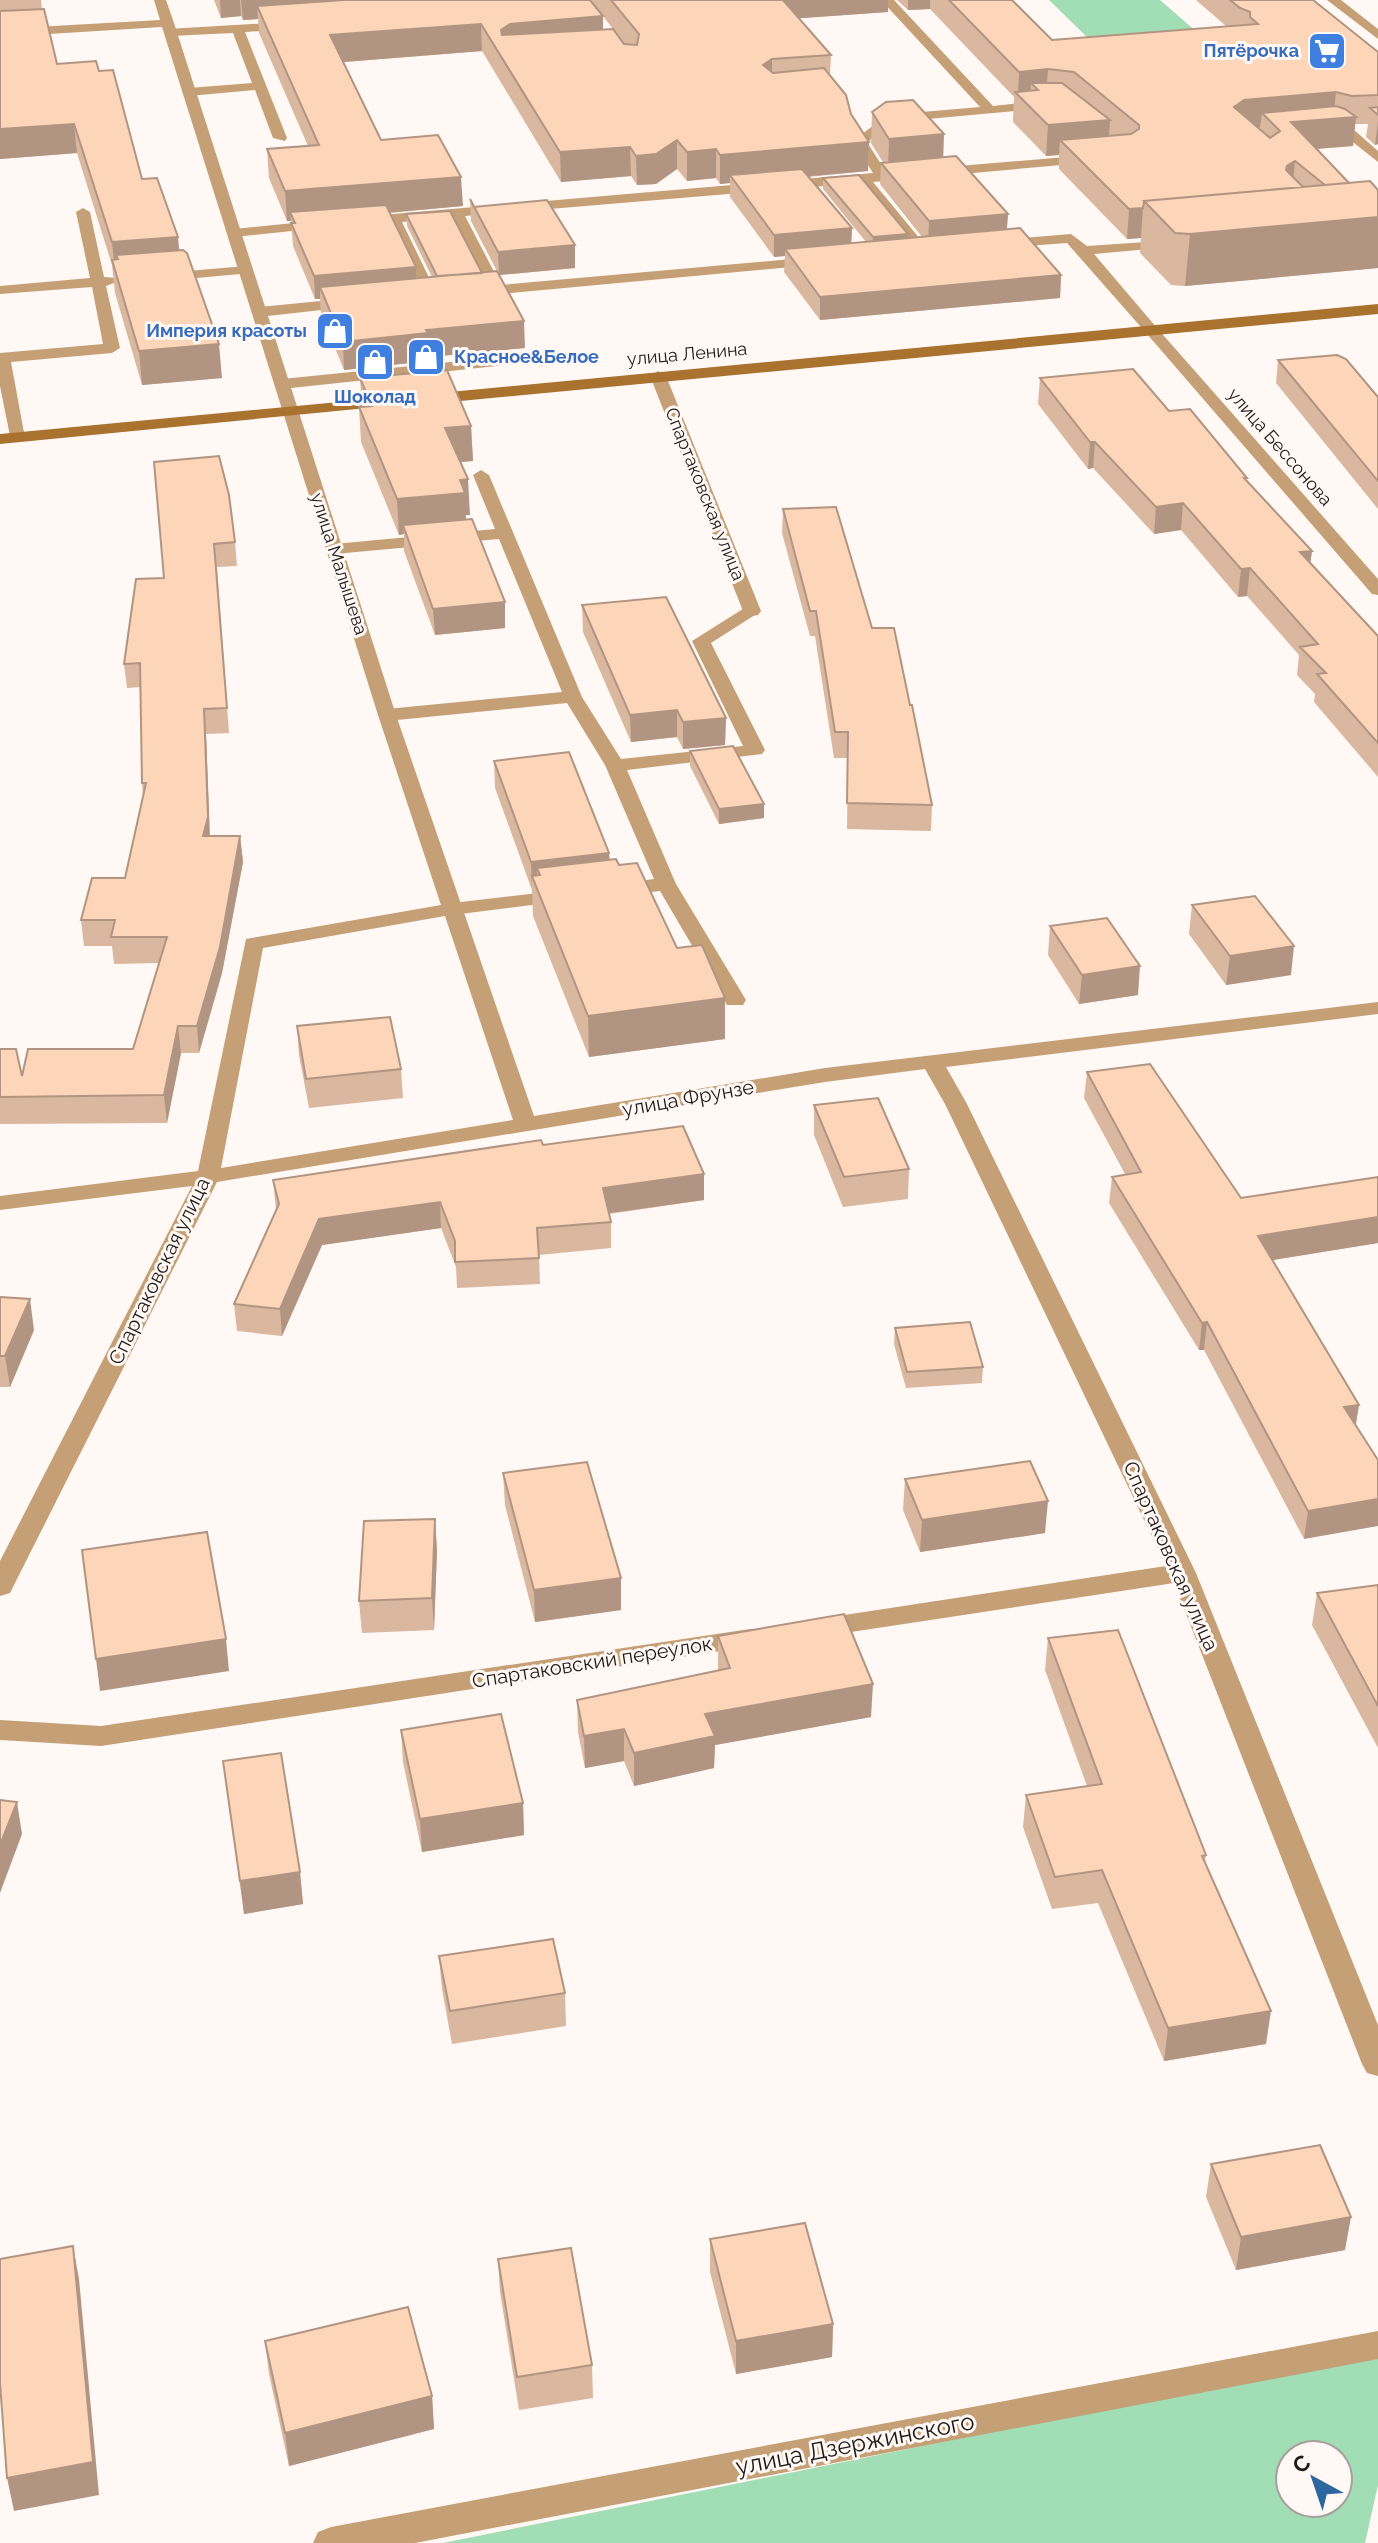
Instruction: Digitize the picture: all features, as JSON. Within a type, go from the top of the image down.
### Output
[{"type":"main road","name":"улица Ленина","points":[[9,438],[1378,309]]},
{"type":"street","name":"улица Малышева","points":[[160,0],[387,715],[526,1125]]},
{"type":"street","points":[[887,0],[990,110]]},
{"type":"street","points":[[1333,0],[1378,35]]},
{"type":"street","points":[[0,33],[301,25]]},
{"type":"street","points":[[238,29],[280,138]]},
{"type":"street","points":[[189,92],[260,86]]},
{"type":"street","points":[[860,141],[892,118],[1046,104],[1065,106]]},
{"type":"street","points":[[855,121],[860,141],[882,177]]},
{"type":"street","points":[[1318,129],[1356,131],[1378,158]]},
{"type":"street","points":[[234,233],[456,213],[812,190],[882,177],[1113,157]]},
{"type":"street","points":[[864,179],[923,251]]},
{"type":"street","points":[[9,438],[1,358],[112,348],[83,212]]},
{"type":"street","points":[[456,213],[496,290]]},
{"type":"street","points":[[393,218],[437,295],[836,259]]},
{"type":"street","points":[[982,246],[1071,238],[1083,251],[1189,241]]},
{"type":"street","name":"улица Бессонова","points":[[1083,251],[1378,590]]},
{"type":"street","points":[[154,278],[246,270]]},
{"type":"street","points":[[0,290],[126,280]]},
{"type":"street","points":[[259,312],[370,301]]},
{"type":"street","points":[[282,384],[500,362]]},
{"type":"street","name":"Спартаковская улица","points":[[615,765],[755,750],[701,641],[752,611],[658,376]]},
{"type":"street","points":[[481,475],[573,697],[615,765],[666,884],[735,1000]]},
{"type":"street","points":[[334,549],[505,533]]},
{"type":"street","points":[[387,715],[573,697]]},
{"type":"street","points":[[452,909],[666,884]]},
{"type":"street","name":"Спартаковская улица","points":[[0,1587],[208,1177],[253,943],[452,909]]},
{"type":"street","name":"улица Фрунзе","points":[[0,1203],[208,1177],[825,1075],[1378,1008]]},
{"type":"street","name":"Спартаковская улица","points":[[932,1062],[956,1104],[1183,1573],[1378,2064]]},
{"type":"street","name":"Спартаковский переулок","points":[[0,1730],[101,1736],[1183,1573]]},
{"type":"street","name":"улица Дзержинского","points":[[331,2543],[1378,2345]]},
{"type":"green space","points":[[1049,0],[1160,0],[1198,33],[1091,41]]},
{"type":"green space","points":[[1378,2354],[1378,2485],[1365,2543],[443,2543]]},
{"type":"building","points":[[344,0],[590,0],[603,16],[510,24],[501,30],[502,35],[613,29],[624,44],[637,45],[639,34],[611,0],[783,0],[831,55],[772,59],[763,65],[773,73],[824,68],[846,95],[851,114],[869,142],[720,155],[716,149],[687,152],[677,140],[656,154],[636,156],[630,147],[560,152],[481,24],[330,35],[381,140],[438,135],[461,177],[285,191],[267,149],[319,145],[257,6]]},
{"type":"building","points":[[949,0],[1012,0],[1052,40],[1258,24],[1250,17],[1250,12],[1230,0],[1313,0],[1378,52],[1378,95],[1352,96],[1336,92],[1244,100],[1234,107],[1270,138],[1280,131],[1262,113],[1336,106],[1345,109],[1356,117],[1291,122],[1349,183],[1325,185],[1295,161],[1286,170],[1303,187],[1144,201],[1143,208],[1129,209],[1060,140],[1131,134],[1139,129],[1139,125],[1074,72],[1048,69],[1019,72]]},
{"type":"building","points":[[44,9],[57,64],[96,61],[99,71],[113,70],[142,179],[157,178],[178,237],[112,242],[74,124],[0,129],[0,11]]},
{"type":"building","points":[[1031,83],[1062,83],[1110,120],[1048,125],[1015,92],[1038,90]]},
{"type":"building","points":[[913,100],[944,134],[889,139],[872,112],[886,102]]},
{"type":"building","points":[[956,156],[1008,214],[929,221],[881,163]]},
{"type":"building","points":[[802,169],[852,228],[774,235],[730,175]]},
{"type":"building","points":[[859,175],[908,234],[873,237],[823,178]]},
{"type":"building","points":[[1370,181],[1378,190],[1378,217],[1190,234],[1175,233],[1144,201]]},
{"type":"building","points":[[547,200],[575,245],[498,252],[474,207]]},
{"type":"building","points":[[386,205],[416,267],[314,276],[291,223],[295,223],[290,212]]},
{"type":"building","points":[[450,211],[482,273],[437,276],[406,214]]},
{"type":"building","points":[[1020,228],[1061,275],[820,297],[785,249]]},
{"type":"building","points":[[183,250],[187,253],[219,344],[139,351],[112,260],[118,259],[116,255]]},
{"type":"building","points":[[497,271],[524,321],[343,342],[320,287]]},
{"type":"building","points":[[1337,355],[1346,359],[1378,397],[1378,481],[1278,360]]},
{"type":"building","points":[[1133,369],[1169,411],[1190,409],[1247,478],[1244,478],[1312,551],[1300,552],[1378,636],[1378,743],[1317,674],[1326,673],[1300,647],[1318,644],[1250,568],[1241,569],[1183,503],[1156,507],[1095,442],[1090,442],[1040,378]]},
{"type":"building","points":[[447,370],[471,426],[445,428],[468,479],[460,480],[465,493],[397,499],[359,407],[372,406],[360,378]]},
{"type":"building","points":[[219,456],[229,495],[235,542],[214,544],[227,708],[204,709],[208,817],[203,836],[240,836],[220,947],[197,1026],[178,1026],[164,1095],[0,1097],[0,1049],[16,1049],[22,1076],[28,1049],[133,1049],[167,937],[111,937],[115,920],[81,920],[92,878],[125,878],[146,783],[142,783],[140,663],[124,664],[136,579],[164,578],[154,462]]},
{"type":"building","points":[[836,507],[872,628],[894,628],[932,805],[847,803],[848,732],[835,732],[816,611],[810,611],[783,509]]},
{"type":"building","points":[[472,519],[505,602],[433,609],[403,525]]},
{"type":"building","points":[[666,597],[726,718],[683,722],[677,710],[630,715],[582,605]]},
{"type":"building","points":[[733,746],[764,804],[719,809],[690,751]]},
{"type":"building","points":[[569,752],[609,853],[531,862],[494,761]]},
{"type":"building","points":[[616,859],[619,865],[637,863],[677,948],[702,945],[725,998],[588,1016],[532,876],[540,875],[537,868]]},
{"type":"building","points":[[1255,896],[1294,946],[1230,956],[1192,905]]},
{"type":"building","points":[[1107,918],[1140,966],[1082,975],[1050,926]]},
{"type":"building","points":[[390,1017],[401,1069],[306,1079],[297,1026]]},
{"type":"building","points":[[1150,1064],[1241,1198],[1378,1177],[1378,1217],[1258,1236],[1359,1405],[1344,1407],[1378,1460],[1378,1499],[1308,1511],[1207,1322],[1202,1323],[1112,1177],[1141,1172],[1087,1072]]},
{"type":"building","points":[[878,1098],[909,1169],[844,1177],[814,1105]]},
{"type":"building","points":[[683,1126],[704,1174],[603,1188],[611,1222],[537,1228],[539,1258],[455,1262],[455,1241],[440,1202],[319,1219],[280,1309],[234,1304],[279,1204],[273,1180],[541,1140],[543,1145]]},
{"type":"building","points":[[0,1297],[30,1299],[5,1356],[0,1356]]},
{"type":"building","points":[[970,1322],[983,1367],[907,1372],[895,1328]]},
{"type":"building","points":[[1030,1461],[1048,1501],[922,1520],[905,1479]]},
{"type":"building","points":[[587,1462],[621,1578],[534,1590],[503,1473]]},
{"type":"building","points":[[435,1519],[432,1598],[359,1601],[364,1521]]},
{"type":"building","points":[[207,1532],[226,1639],[96,1659],[82,1550]]},
{"type":"building","points":[[1378,1585],[1378,1706],[1317,1593]]},
{"type":"building","points":[[844,1614],[873,1684],[705,1714],[715,1736],[634,1753],[624,1729],[584,1736],[577,1700],[730,1668],[718,1636]]},
{"type":"building","points":[[1118,1630],[1206,1855],[1202,1856],[1271,2011],[1168,2028],[1102,1870],[1055,1877],[1026,1795],[1102,1784],[1048,1638]]},
{"type":"building","points":[[501,1714],[523,1803],[420,1819],[401,1730]]},
{"type":"building","points":[[281,1753],[300,1872],[240,1881],[223,1761]]},
{"type":"building","points":[[0,1800],[17,1802],[0,1845]]},
{"type":"building","points":[[553,1939],[565,1993],[450,2011],[439,1956]]},
{"type":"building","points":[[1320,2145],[1351,2217],[1241,2237],[1211,2164]]},
{"type":"building","points":[[805,2223],[833,2324],[736,2341],[710,2239]]},
{"type":"building","points":[[73,2246],[93,2462],[7,2478],[0,2383],[0,2259]]},
{"type":"building","points":[[571,2248],[592,2365],[517,2377],[498,2259]]},
{"type":"building","points":[[408,2307],[432,2396],[285,2433],[265,2341]]},
{"type":"place","name":"Пятёрочка","points":[[1327,51]]},
{"type":"place","name":"Империя красоты","points":[[335,331]]},
{"type":"place","name":"Красное&Белое","points":[[426,357]]},
{"type":"place","name":"Шоколад","points":[[375,362]]}]
